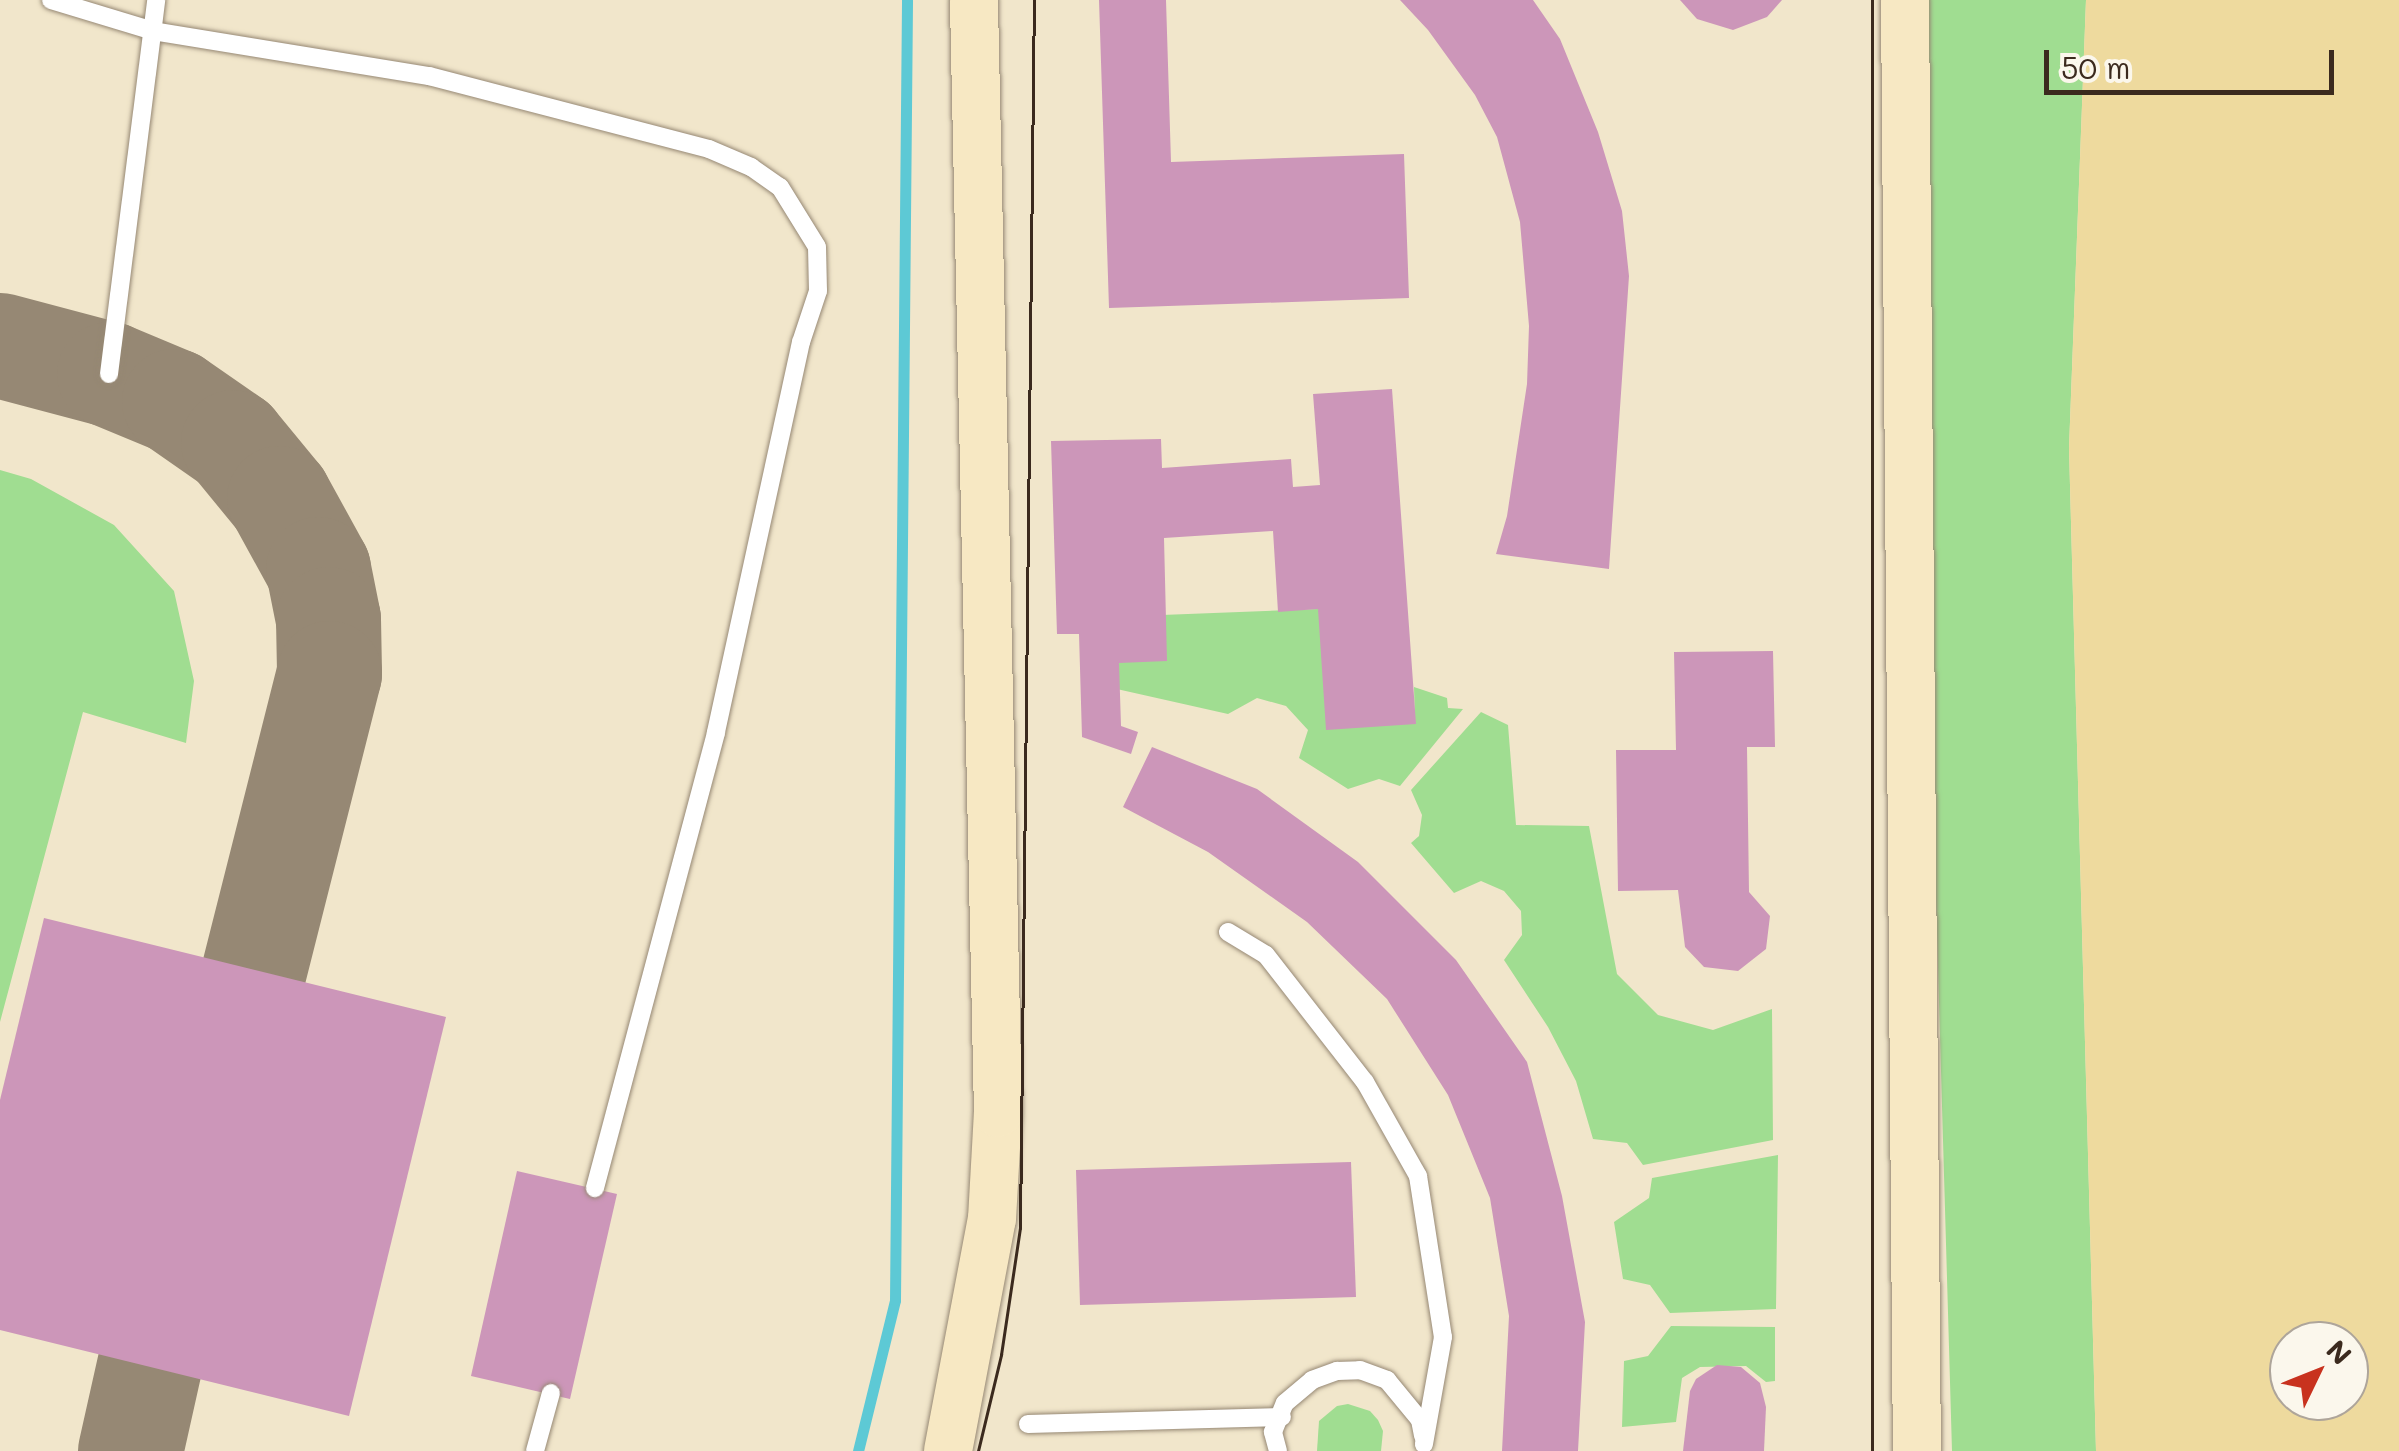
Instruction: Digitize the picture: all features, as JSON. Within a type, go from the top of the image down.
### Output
[{"type":"street","points":[[948,1451],[992,1219],[998,1114],[974,0]]},
{"type":"street","points":[[1905,0],[1917,1451]]},
{"type":"lane","points":[[51,0],[153,31],[429,76],[709,149],[750,167],[780,187],[817,247],[818,291],[801,342],[716,733],[595,1188]]},
{"type":"lane","points":[[109,374],[156,0]]},
{"type":"lane","points":[[1228,932],[1266,955],[1365,1082],[1418,1176],[1443,1337],[1423,1448]]},
{"type":"lane","points":[[1278,1451],[1273,1432],[1286,1403],[1312,1380],[1336,1371],[1360,1370],[1388,1380],[1406,1398],[1420,1420],[1423,1448]]},
{"type":"lane","points":[[535,1451],[551,1393]]},
{"type":"lane","points":[[1028,1424],[1282,1416]]},
{"type":"green space","points":[[1910,0],[2086,0],[2069,448],[2096,1451],[1952,1451]]},
{"type":"green space","points":[[0,470],[31,479],[114,525],[174,591],[194,681],[186,743],[83,712],[0,1022]]},
{"type":"green space","points":[[1318,609],[1415,724],[1414,687],[1447,698],[1448,708],[1463,709],[1400,786],[1379,779],[1348,789],[1299,758],[1308,730],[1286,706],[1257,698],[1228,714],[1099,685],[1084,618]]},
{"type":"green space","points":[[1481,712],[1508,725],[1516,825],[1589,826],[1617,974],[1658,1015],[1713,1030],[1772,1009],[1773,1140],[1643,1165],[1627,1143],[1593,1139],[1576,1081],[1548,1027],[1504,960],[1522,935],[1521,911],[1504,891],[1481,881],[1454,893],[1411,843],[1419,836],[1422,815],[1411,790]]},
{"type":"green space","points":[[1778,1155],[1776,1309],[1670,1313],[1650,1285],[1623,1279],[1614,1222],[1649,1198],[1652,1178]]},
{"type":"green space","points":[[1671,1326],[1775,1327],[1775,1381],[1766,1382],[1746,1366],[1700,1367],[1682,1378],[1676,1422],[1622,1427],[1624,1361],[1648,1356]]},
{"type":"green space","points":[[1348,1404],[1370,1411],[1378,1420],[1383,1431],[1381,1451],[1317,1451],[1319,1421],[1337,1406]]},
{"type":"sand","points":[[2086,0],[2399,0],[2399,1451],[2096,1451],[2069,448]]},
{"type":"building","points":[[1099,0],[1166,0],[1171,162],[1404,154],[1409,298],[1109,308]]},
{"type":"building","points":[[1400,0],[1533,0],[1560,39],[1598,132],[1622,211],[1629,276],[1609,569],[1496,554],[1507,516],[1527,384],[1529,326],[1520,222],[1497,137],[1475,95],[1428,30]]},
{"type":"building","points":[[1680,0],[1782,0],[1767,17],[1733,30],[1697,19]]},
{"type":"building","points":[[1392,389],[1416,724],[1326,730],[1318,609],[1278,612],[1273,531],[1164,538],[1167,661],[1119,663],[1121,726],[1138,732],[1131,754],[1082,737],[1079,634],[1057,634],[1051,441],[1161,439],[1162,468],[1291,459],[1293,487],[1320,485],[1313,394]]},
{"type":"building","points":[[1773,651],[1775,747],[1747,747],[1749,892],[1770,916],[1766,949],[1738,971],[1704,967],[1685,947],[1678,890],[1618,891],[1616,750],[1676,750],[1674,652]]},
{"type":"building","points":[[1152,747],[1257,789],[1358,862],[1456,960],[1527,1062],[1562,1196],[1585,1322],[1578,1451],[1502,1451],[1509,1316],[1490,1198],[1448,1095],[1387,999],[1307,922],[1208,852],[1123,807]]},
{"type":"building","points":[[44,918],[446,1017],[349,1416],[0,1330],[0,1100]]},
{"type":"building","points":[[1351,1162],[1356,1297],[1080,1305],[1076,1170]]},
{"type":"building","points":[[517,1171],[617,1194],[570,1399],[471,1376]]},
{"type":"building","points":[[1717,1365],[1741,1367],[1760,1383],[1766,1407],[1764,1451],[1683,1451],[1690,1391],[1696,1379]]},
{"type":"waterway","points":[[858,1451],[895,1300],[907,0]]},
{"type":"taxiway","points":[[0,345],[109,374],[174,401],[233,442],[279,498],[318,569],[328,619],[329,673],[254,970]]},
{"type":"taxiway","points":[[130,1451],[149,1366]]},
{"type":"tram line","points":[[978,1451],[1001,1355],[1020,1228],[1034,0]]},
{"type":"tram line","points":[[1872,0],[1872,1451]]}]
